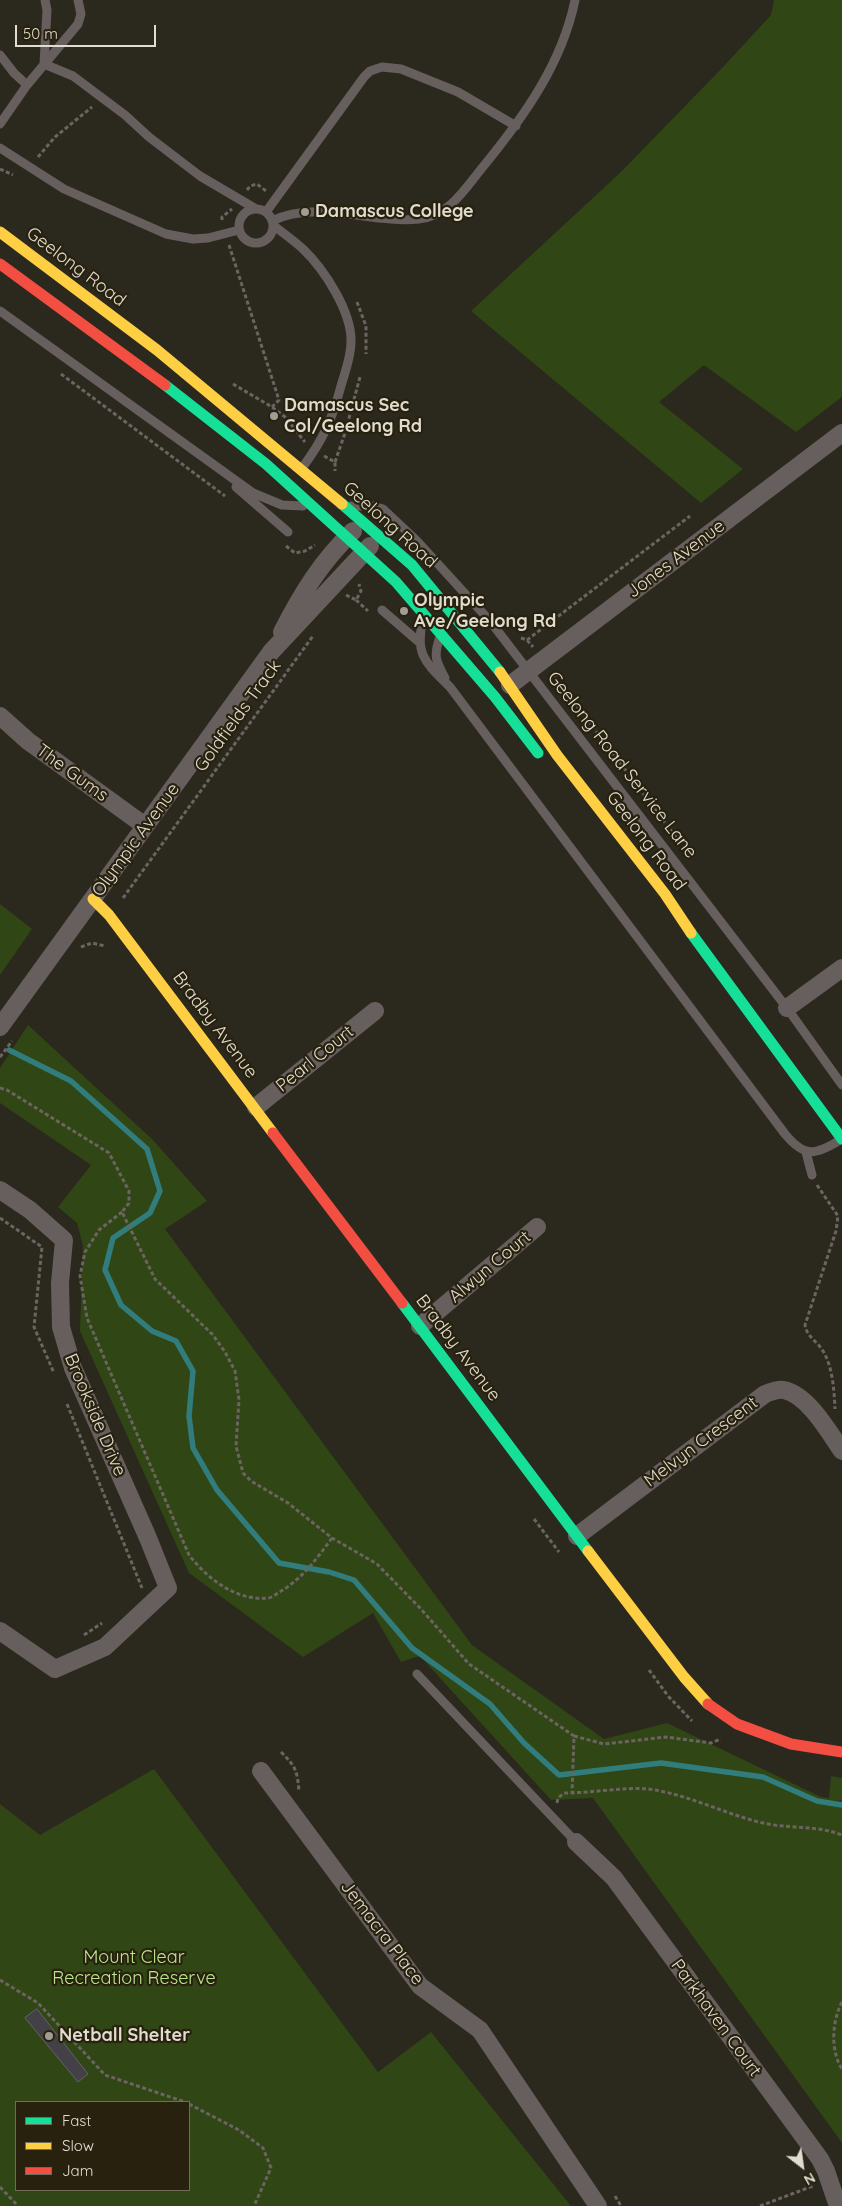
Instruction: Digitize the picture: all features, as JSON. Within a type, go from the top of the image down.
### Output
[{"type":"main road","name":"Geelong Road","points":[[0,232],[157,350],[302,470],[412,565],[434,607],[495,697],[547,766]]},
{"type":"main road","name":"Geelong Road","points":[[0,264],[266,464],[363,554],[396,582],[434,607],[446,623],[510,685],[557,755],[665,894],[697,943],[842,1138]]},
{"type":"main road","points":[[495,697],[510,685]]},
{"type":"main road","name":"Geelong Road","points":[[638,878],[697,943]]},
{"type":"main road","name":"Bradby Avenue","points":[[93,899],[109,915],[577,1536],[684,1676],[708,1704],[737,1724],[791,1744],[842,1752]]},
{"type":"street","name":"Jones Avenue","points":[[510,685],[842,433]]},
{"type":"street","name":"Olympic Avenue","points":[[0,1027],[271,652],[307,586],[324,561],[362,522]]},
{"type":"street","name":"Olympic Avenue","points":[[271,652],[379,536]]},
{"type":"street","name":"The Gums","points":[[0,716],[28,741],[146,826]]},
{"type":"street","points":[[788,1008],[842,968]]},
{"type":"street","name":"Pearl Court","points":[[256,1108],[375,1011]]},
{"type":"street","name":"Brookside Drive","points":[[0,1190],[30,1210],[64,1240],[60,1283],[61,1327],[73,1368],[168,1588],[105,1647],[55,1669],[0,1631]]},
{"type":"street","name":"Alwyn Court","points":[[420,1326],[537,1227]]},
{"type":"street","name":"Melvyn Crescent","points":[[577,1536],[765,1394],[783,1389],[800,1397],[813,1410],[842,1451]]},
{"type":"street","name":"Jemacra Place","points":[[261,1771],[420,1986],[480,2030],[598,2206]]},
{"type":"street","name":"Parkhaven Court","points":[[576,1842],[614,1878],[820,2159],[838,2206]]},
{"type":"lane","points":[[44,0],[47,10],[44,64]]},
{"type":"lane","points":[[0,124],[3,113],[80,21],[81,10],[78,0]]},
{"type":"lane","points":[[256,209],[244,213],[239,221],[239,230],[246,240],[256,243],[270,236],[273,223],[287,215],[319,213],[418,220],[434,215],[448,207],[461,195],[516,126],[557,56],[575,0]]},
{"type":"lane","points":[[0,55],[14,73],[27,85]]},
{"type":"lane","points":[[44,64],[73,76],[131,120],[148,137],[200,176],[256,209],[266,212],[273,223],[302,248],[326,278],[345,314],[351,337],[350,352],[334,413],[324,437],[302,470]]},
{"type":"lane","points":[[266,212],[364,77],[378,68],[390,66],[443,85],[516,126]]},
{"type":"lane","points":[[0,148],[64,189],[172,236],[193,239],[239,230]]},
{"type":"lane","points":[[0,311],[253,493],[282,505],[313,507]]},
{"type":"lane","points":[[218,469],[259,508],[288,532]]},
{"type":"lane","name":"Geelong Road Service Lane","points":[[344,506],[373,506],[383,509],[468,595],[788,1008],[842,1085]]},
{"type":"lane","points":[[419,642],[434,607]]},
{"type":"lane","points":[[382,610],[419,642],[423,658],[450,687],[785,1134],[795,1146],[806,1152],[812,1176]]},
{"type":"lane","points":[[446,623],[437,646],[436,662],[450,687]]},
{"type":"lane","name":"Geelong Road","points":[[806,1152],[822,1151],[842,1138]]},
{"type":"lane","points":[[417,1674],[576,1842]]},
{"type":"path","points":[[0,169],[23,180],[50,143],[88,110],[100,96]]},
{"type":"path","points":[[272,407],[279,400],[229,247],[222,217],[250,186],[257,184],[276,199]]},
{"type":"path","points":[[356,298],[366,326],[367,348],[364,363]]},
{"type":"path","points":[[56,370],[227,497]]},
{"type":"path","points":[[335,462],[345,433],[361,372]]},
{"type":"path","points":[[527,640],[690,516]]},
{"type":"path","points":[[280,541],[295,553],[305,551],[315,545]]},
{"type":"path","points":[[356,600],[361,591],[359,584]]},
{"type":"path","points":[[341,598],[347,595],[356,600],[370,613]]},
{"type":"path","name":"Goldfields Track","points":[[120,903],[315,633]]},
{"type":"path","points":[[0,1088],[109,1153],[129,1191],[129,1203],[122,1212],[99,1230],[85,1252],[80,1276],[87,1318],[188,1555],[203,1573],[224,1588],[246,1596],[269,1598],[296,1582],[332,1538]]},
{"type":"path","points":[[812,1176],[838,1216],[836,1231],[805,1325],[806,1331],[823,1350],[834,1386],[835,1410],[833,1424],[826,1429]]},
{"type":"path","points":[[122,1212],[155,1279],[213,1335],[235,1371],[238,1400],[236,1446],[242,1473],[251,1481],[288,1503],[332,1538],[377,1564],[421,1609],[469,1664],[574,1736],[604,1744],[666,1737],[711,1743],[721,1739]]},
{"type":"path","points":[[76,1640],[108,1619]]},
{"type":"path","points":[[574,1736],[572,1793],[648,1790],[700,1802],[762,1823],[798,1829],[826,1829],[842,1835]]},
{"type":"path","points":[[0,1980],[38,2003],[105,2075],[182,2101]]},
{"type":"path","points":[[842,2002],[835,2026],[834,2046],[835,2054],[842,2069]]},
{"type":"path","points":[[190,2105],[238,2130],[263,2148],[271,2168],[254,2206]]},
{"type":"path","points":[[0,2186],[18,2206]]},
{"type":"path","points":[[760,2206],[811,2187]]},
{"type":"green space","points":[[774,0],[842,0],[842,397],[796,432],[704,365],[659,402],[743,469],[701,503],[471,311],[621,172],[771,15]]},
{"type":"green space","points":[[0,904],[32,929],[0,975]]},
{"type":"green space","points":[[28,1025],[153,1140],[207,1201],[165,1229],[472,1645],[604,1739],[667,1723],[821,1797],[829,1798],[831,1776],[842,1778],[842,1800],[837,1800],[842,1801],[842,2143],[593,1798],[551,1800],[420,1656],[401,1662],[373,1613],[303,1657],[189,1573],[80,1331],[83,1246],[77,1223],[58,1207],[91,1165],[0,1103],[0,1068]]},
{"type":"green space","name":"Mount Clear Recreation Reserve","points":[[154,1769],[378,2072],[431,2032],[571,2206],[0,2206],[0,1804],[40,1835]]},
{"type":"building","name":"Netball Shelter","points":[[37,2009],[88,2074],[78,2082],[25,2018]]},
{"type":"waterway","points":[[9,1050],[71,1081],[147,1149],[160,1191],[150,1213],[113,1238],[105,1270],[121,1305],[152,1331],[176,1341],[193,1371],[189,1416],[193,1448],[217,1490],[279,1563],[329,1572],[354,1580],[412,1648],[490,1704],[524,1743],[559,1775],[661,1763],[763,1777],[817,1801],[842,1805]]},
{"type":"traffic: fast","points":[[165,385],[266,464],[396,582],[495,697],[538,753]]},
{"type":"traffic: fast","points":[[342,504],[412,565],[500,672]]},
{"type":"traffic: fast","points":[[691,933],[842,1139]]},
{"type":"traffic: fast","points":[[402,1303],[588,1551]]},
{"type":"traffic: slow","points":[[0,232],[157,350],[342,504]]},
{"type":"traffic: slow","points":[[500,672],[557,755],[665,894],[691,933]]},
{"type":"traffic: slow","points":[[93,899],[109,915],[273,1133]]},
{"type":"traffic: slow","points":[[588,1551],[684,1677],[708,1704]]},
{"type":"traffic: jam","points":[[0,264],[165,385]]},
{"type":"traffic: jam","points":[[273,1133],[402,1303]]},
{"type":"traffic: jam","points":[[708,1704],[737,1724],[791,1744],[842,1752]]},
{"type":"place","name":"Damascus College","points":[[305,212]]},
{"type":"place","name":"Damascus Sec Col/Geelong Rd","points":[[274,416]]},
{"type":"place","name":"Olympic Ave/Geelong Rd","points":[[404,611]]},
{"type":"place","name":"Netball Shelter","points":[[49,2036]]}]
